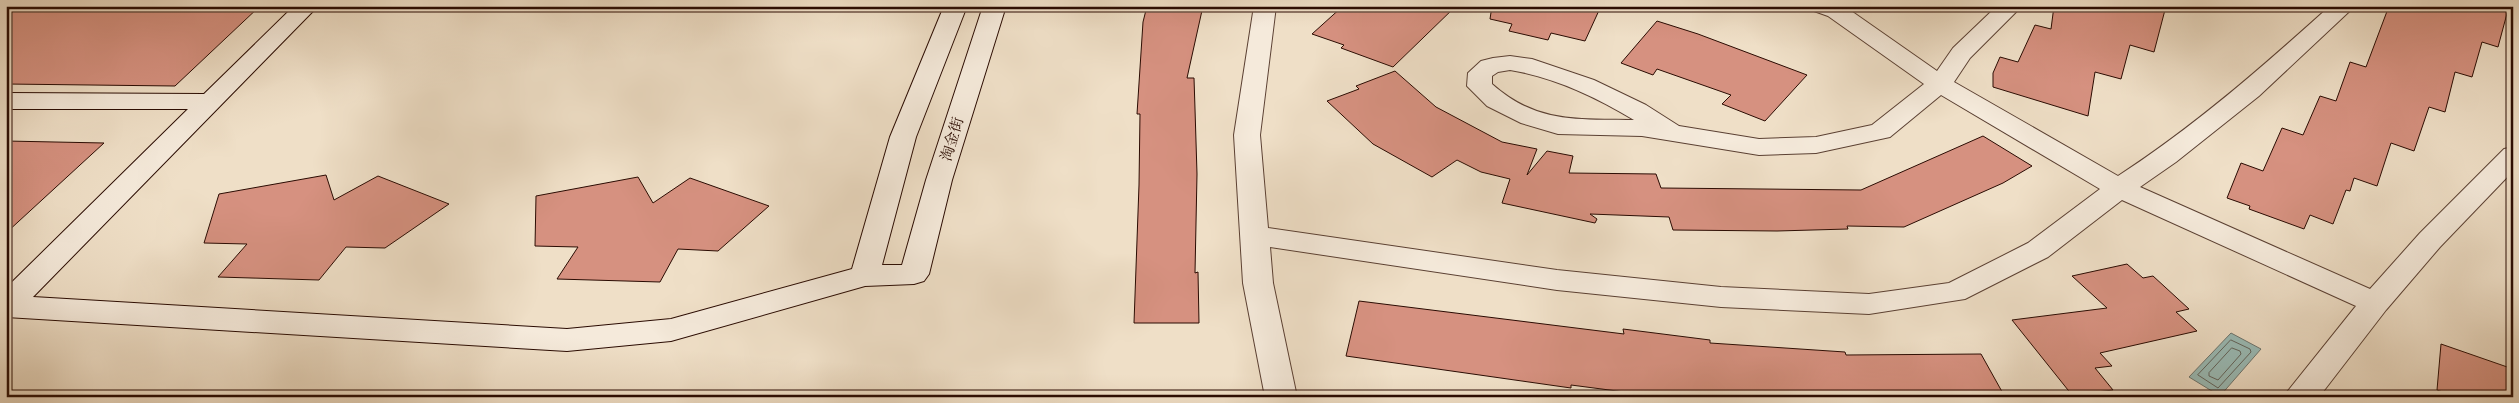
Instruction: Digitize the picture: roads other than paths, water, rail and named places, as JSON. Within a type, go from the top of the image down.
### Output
[{"type":"street","points":[[6,306],[307,6]]},
{"type":"street","points":[[6,306],[568,340],[671,330],[865,276],[903,137],[956,6]]},
{"type":"street","name":"淘金街","points":[[865,276],[914,274],[939,180],[995,6]]},
{"type":"street","points":[[1265,6],[1247,135],[1258,283],[1281,397]]},
{"type":"street","points":[[1822,6],[1836,12],[1940,84],[2119,188],[2375,303]]},
{"type":"street","points":[[1672,133],[1655,120],[1600,92],[1554,74],[1518,63],[1493,64],[1480,73],[1479,86],[1496,101],[1530,118],[1558,126],[1642,128],[1672,133],[1758,147],[1816,145],[1882,131],[1940,84],[1961,53],[2011,6]]},
{"type":"street","points":[[1255,235],[1557,280],[1721,297],[1869,304],[1955,292],[2038,250],[2119,188],[2167,156],[2250,91],[2344,6]]},
{"type":"street","points":[[6,101],[211,102]]},
{"type":"street","points":[[2299,397],[2314,382],[2375,303],[2430,240],[2513,155]]},
{"type":"water","points":[[2231,333],[2261,349],[2220,396],[2189,377]]}]
